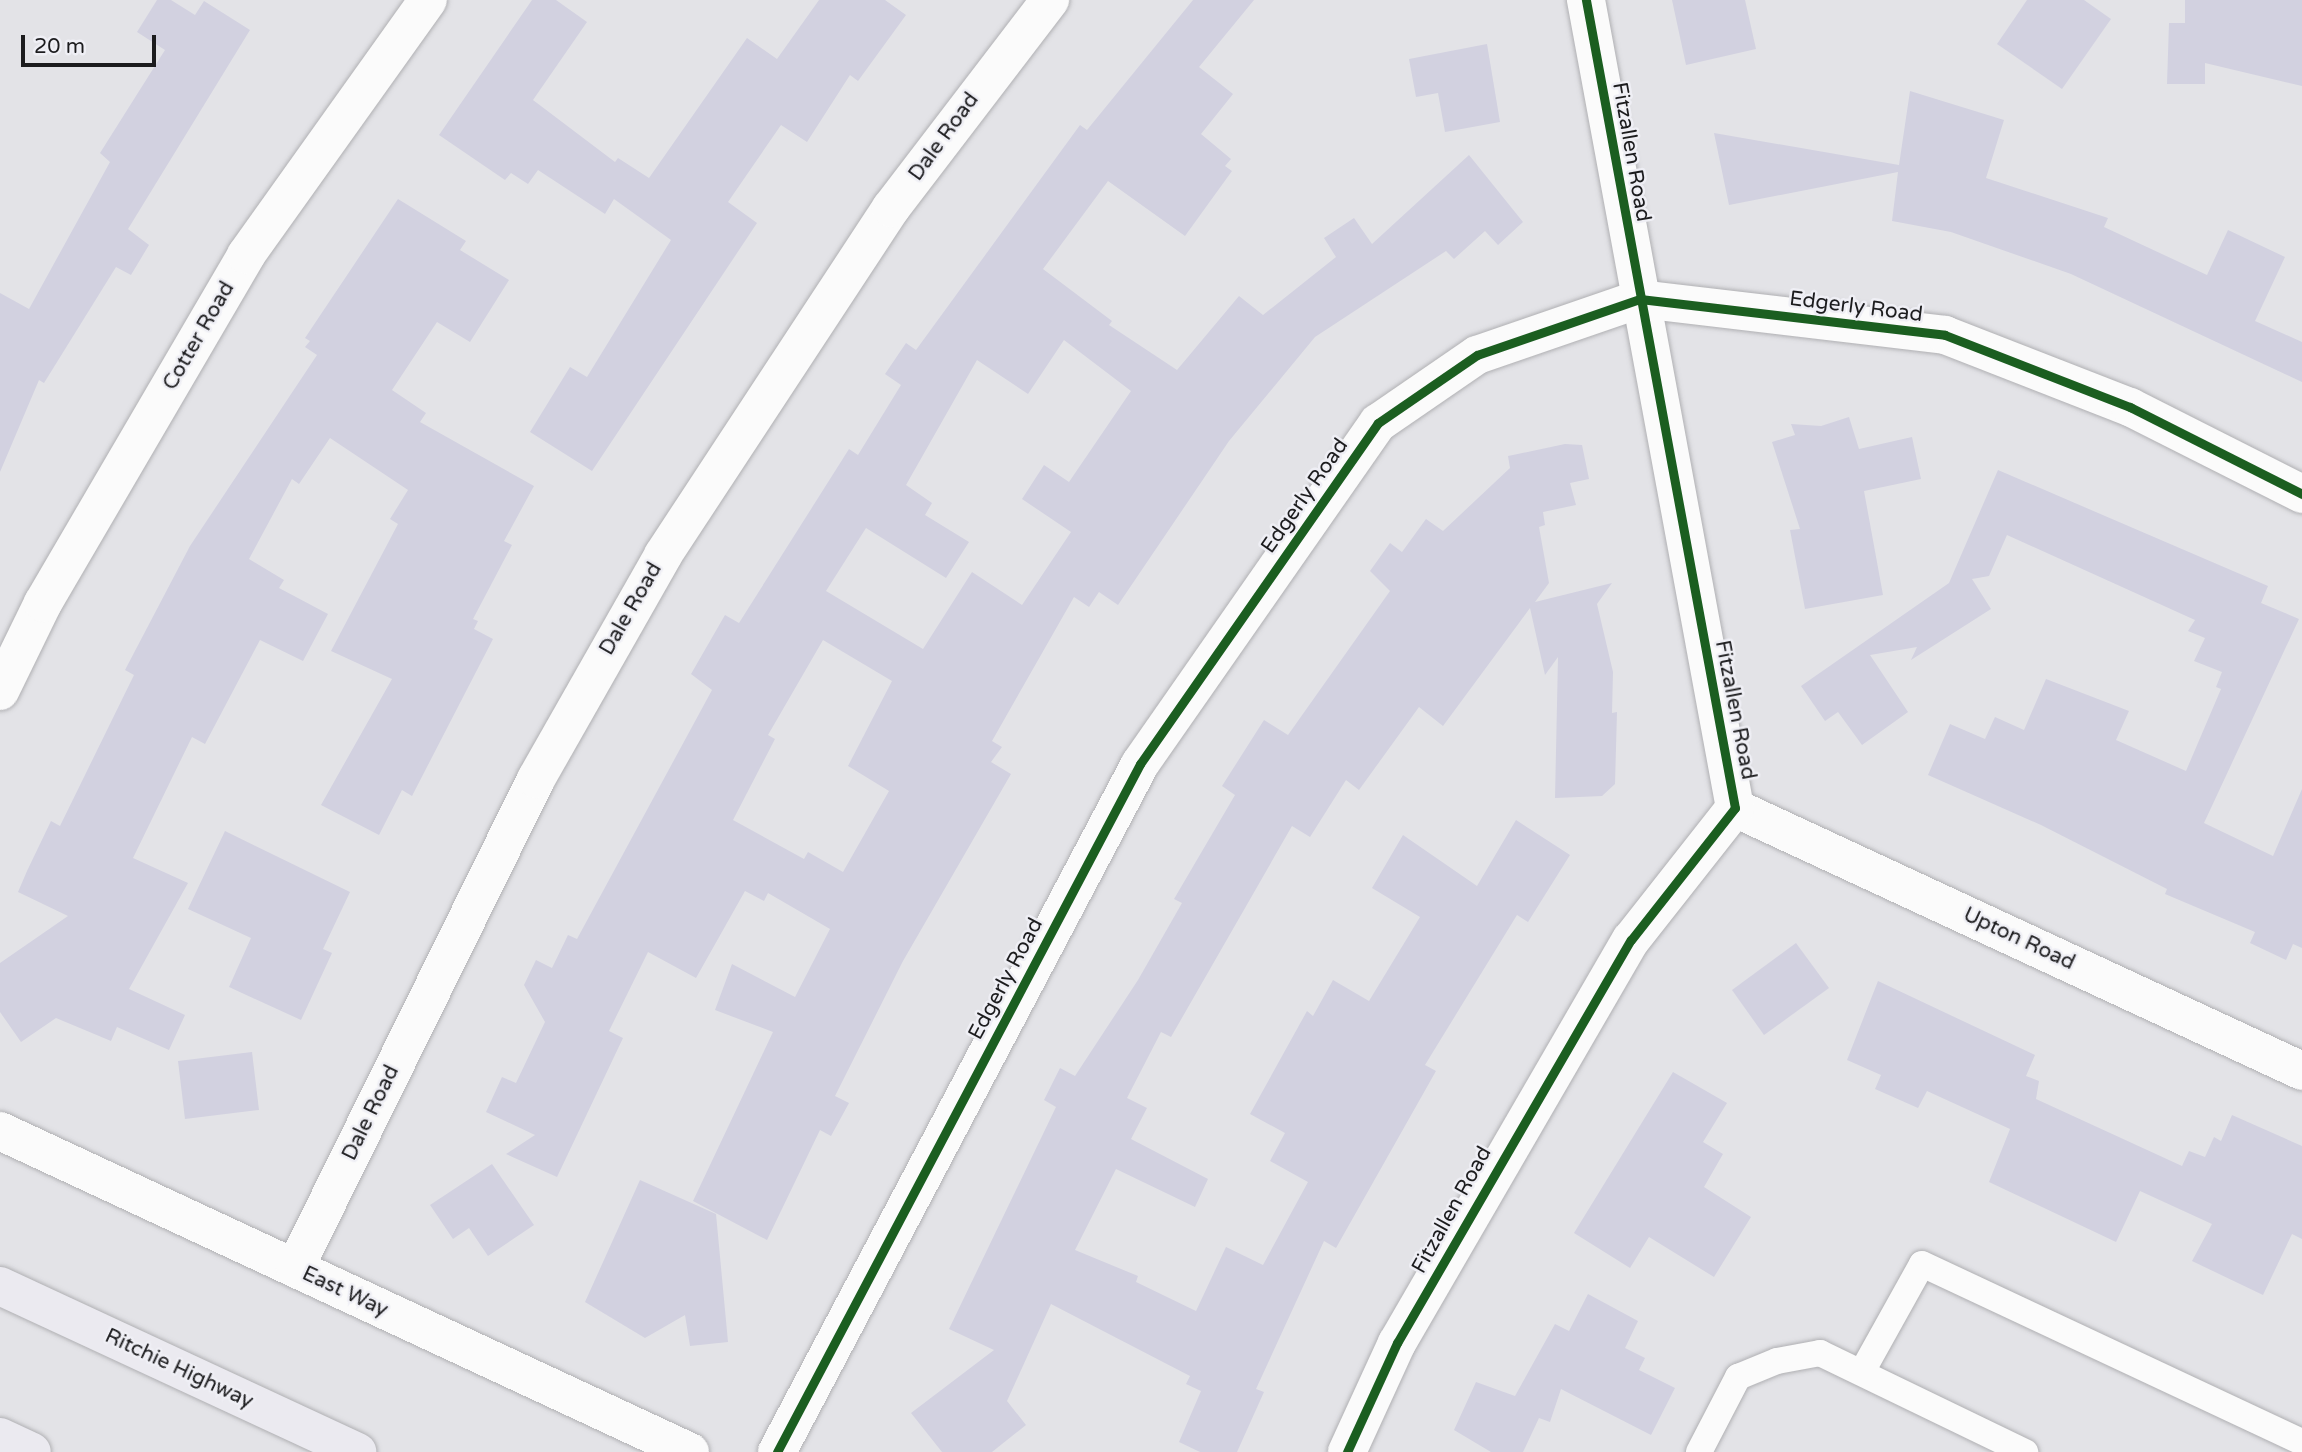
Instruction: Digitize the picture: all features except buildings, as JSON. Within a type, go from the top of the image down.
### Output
[{"type":"main road","name":"Ritchie Highway","points":[[0,1286],[357,1452]]},
{"type":"main road","points":[[0,1437],[32,1452]]},
{"type":"street","name":"Cotter Road","points":[[0,691],[43,603],[246,255],[428,0]]},
{"type":"street","name":"Dale Road","points":[[295,1268],[536,779],[663,555],[891,208],[1050,0]]},
{"type":"street","name":"Fitzallen Road","points":[[1347,1452],[1397,1343],[1624,951],[1735,808],[1586,0]]},
{"type":"street","name":"Edgerly Road","points":[[777,1452],[1140,764],[1378,423],[1477,355],[1640,299],[1945,335],[2130,407],[2302,494]]},
{"type":"street","name":"Upton Road","points":[[1735,808],[2302,1071]]},
{"type":"street","name":"East Way","points":[[0,1131],[690,1452]]},
{"type":"lane","points":[[1863,1370],[1923,1264],[2302,1442]]},
{"type":"lane","points":[[1699,1452],[1738,1377],[1777,1361],[1820,1353],[1863,1370],[1891,1391],[2025,1452]]},
{"type":"cycle path","points":[[1347,1452],[1397,1343],[1631,940],[1735,808],[1586,0]]},
{"type":"cycle path","points":[[777,1452],[1140,764],[1378,423],[1477,355],[1640,299],[1945,335],[2130,407],[2302,494]]}]
